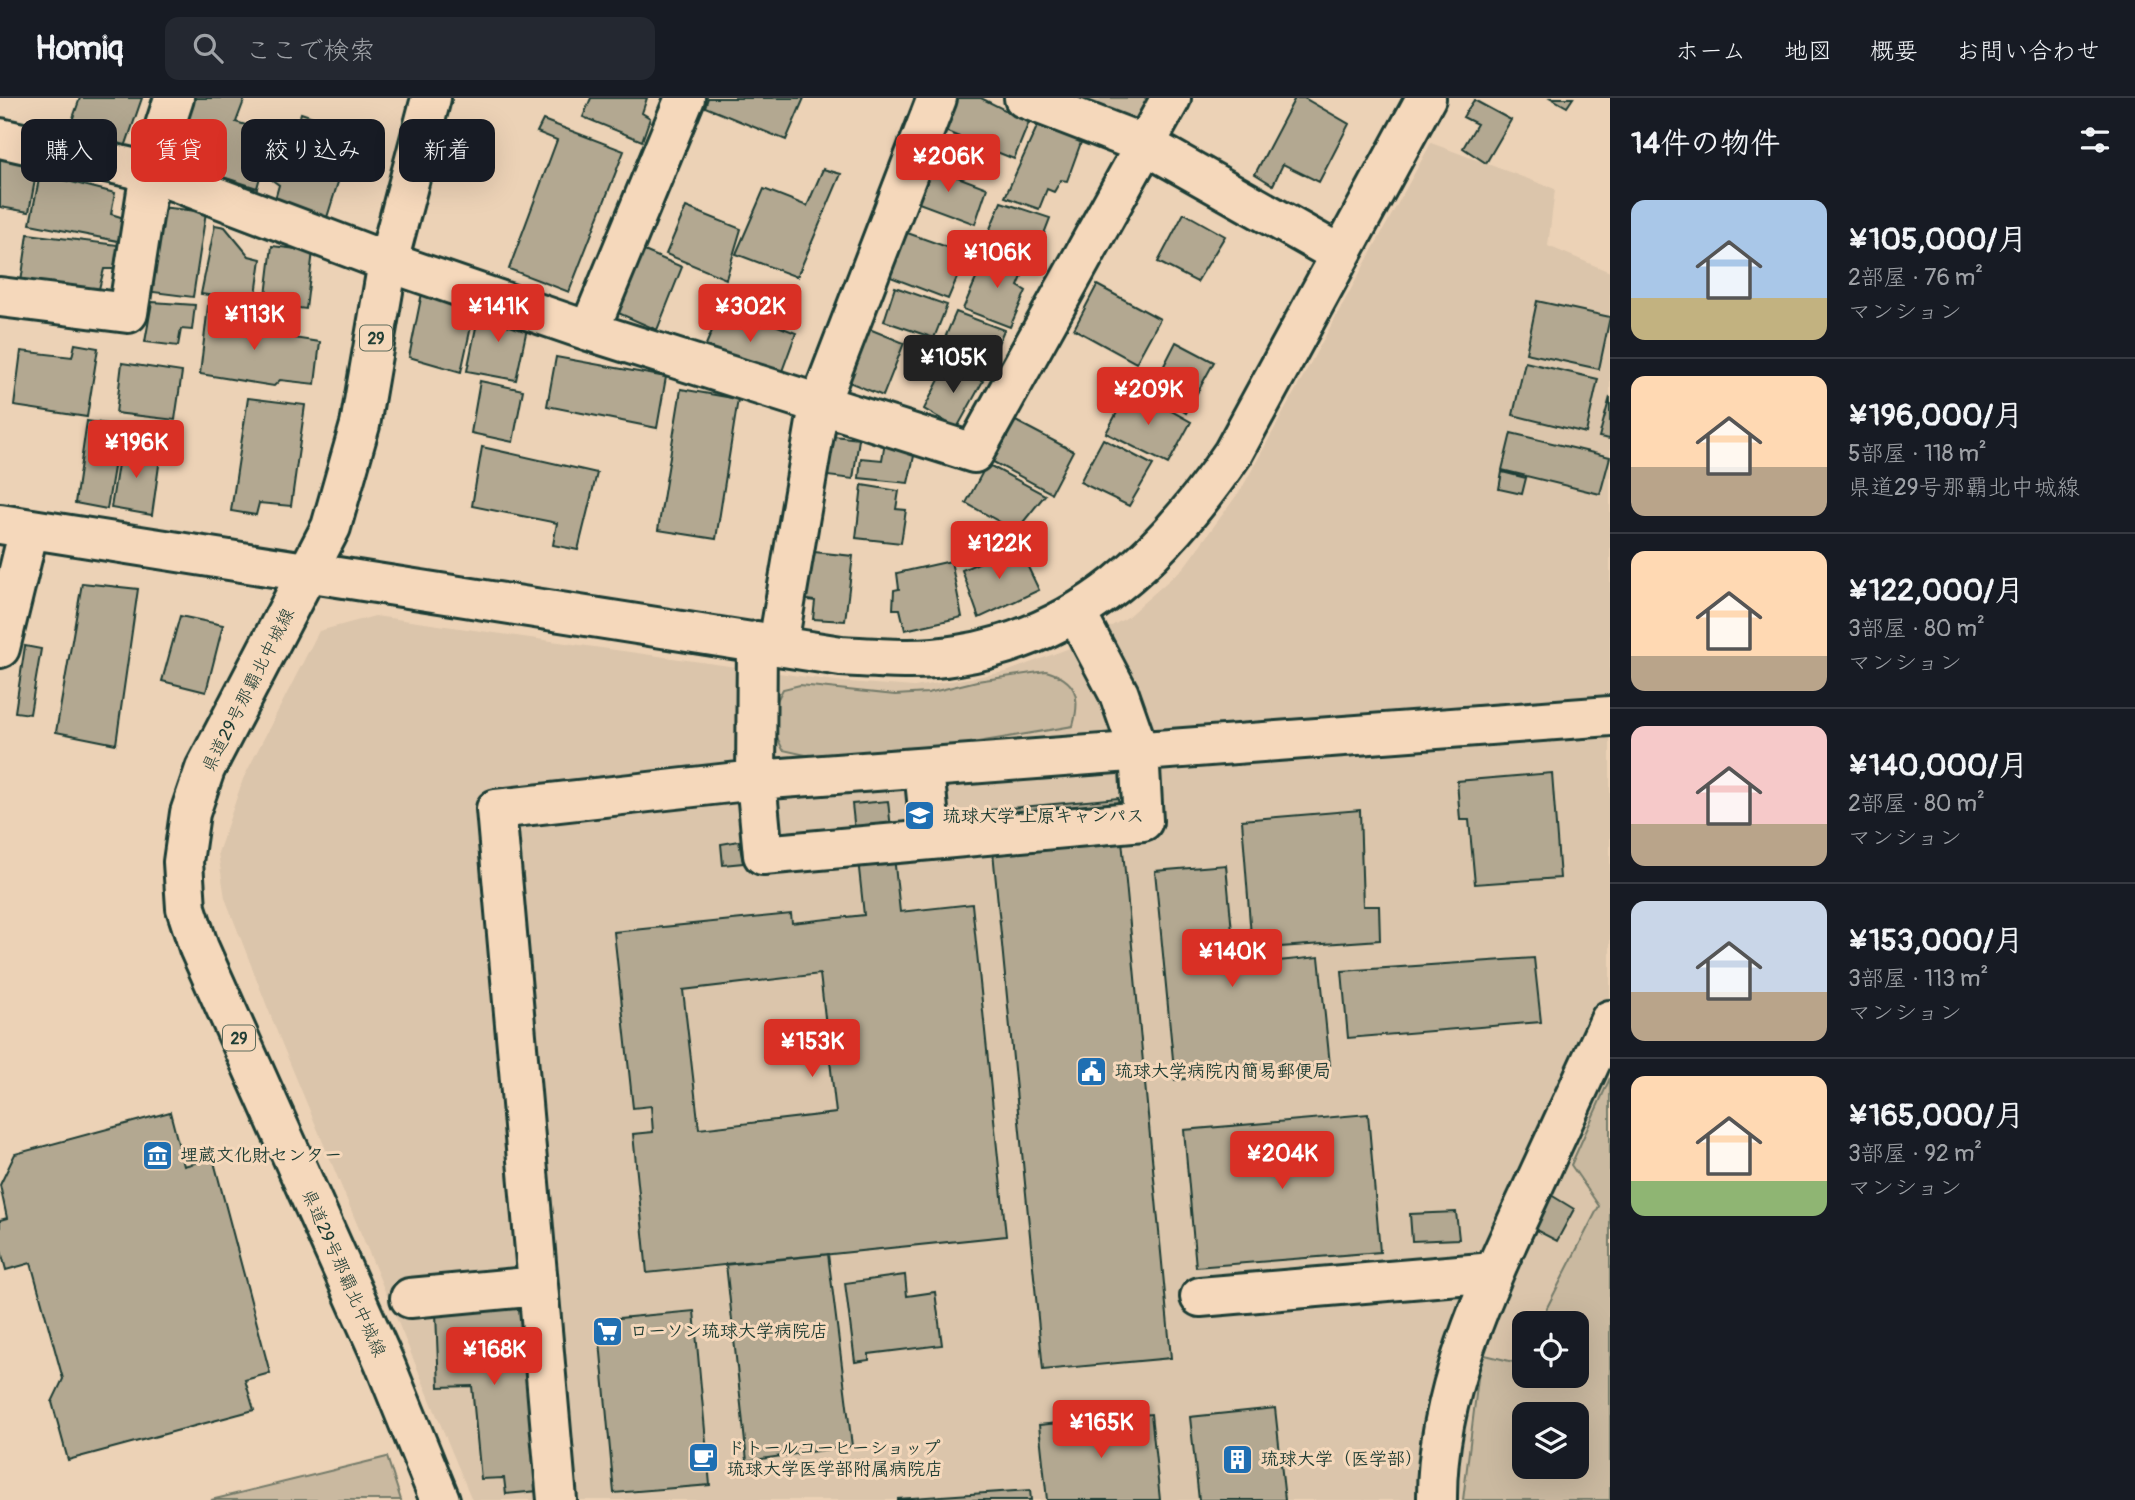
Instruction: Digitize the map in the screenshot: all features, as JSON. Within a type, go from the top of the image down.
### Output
[{"type":"street","points":[[167,119],[174,98]]},
{"type":"street","name":"県道29号那覇北中城線","points":[[431,98],[388,262],[360,425],[346,482],[331,527],[308,574],[205,769],[190,813],[183,862],[186,908],[199,948],[384,1362],[440,1500]]},
{"type":"street","points":[[589,331],[685,98]]},
{"type":"street","points":[[937,98],[819,405],[767,643],[756,780],[763,855],[1143,821],[1139,751],[1119,694],[1076,613]]},
{"type":"street","points":[[1024,98],[1146,145],[1339,254]]},
{"type":"street","points":[[176,182],[388,262],[589,331],[974,453],[1171,98]]},
{"type":"street","points":[[0,648],[14,526],[841,656],[896,659],[958,655],[1024,637],[1076,613],[1121,583],[1161,546],[1203,497],[1233,453],[1426,98]]},
{"type":"street","points":[[0,138],[131,168]]},
{"type":"street","points":[[0,296],[128,313],[148,182]]},
{"type":"street","points":[[557,1500],[496,809],[756,780],[1610,716]]},
{"type":"street","points":[[924,769],[931,840]]},
{"type":"street","points":[[1437,1500],[1436,1463],[1455,1377],[1494,1272],[1610,1020]]},
{"type":"street","points":[[1200,1297],[1494,1272]]},
{"type":"street","points":[[410,1298],[538,1286]]},
{"type":"shaded area","points":[[1067,98],[1157,98],[1142,127]]},
{"type":"shaded area","name":"琉球大学 上原キャンパス","points":[[1431,143],[1555,189],[1548,246],[1610,272],[1610,1500],[472,1500],[277,1032],[225,898],[218,853],[243,779],[319,631],[375,616],[835,681],[914,687],[1006,672],[1075,646],[1126,618],[1184,567],[1242,488]]},
{"type":"shaded area","points":[[1046,671],[1064,679],[1074,691],[1077,706],[1073,726],[960,745],[888,749],[819,758],[783,750],[768,718],[783,689],[800,685],[895,695],[928,693],[977,681]]},
{"type":"shaded area","points":[[1610,1078],[1610,1500],[1463,1500],[1481,1354],[1512,1362],[1512,1388],[1589,1388],[1589,1311],[1545,1311],[1599,1206],[1571,1165]]},
{"type":"shaded area","points":[[387,1457],[401,1500],[211,1500]]},
{"type":"building","points":[[80,98],[142,98],[135,119],[131,119],[131,130],[124,150],[117,148],[117,119],[73,119]]},
{"type":"building","points":[[190,98],[245,98],[236,122],[241,124],[241,182],[259,182],[257,188],[227,178],[227,119],[183,119]]},
{"type":"building","points":[[591,98],[647,98],[642,113],[650,118],[642,141],[583,117]]},
{"type":"building","points":[[708,98],[804,98],[786,140],[705,107]]},
{"type":"building","points":[[949,98],[981,98],[1029,122],[1014,159],[937,128]]},
{"type":"building","points":[[1295,98],[1304,98],[1349,124],[1319,182],[1283,164],[1273,185],[1255,174]]},
{"type":"building","points":[[1551,98],[1573,98],[1567,107]]},
{"type":"building","points":[[1474,100],[1511,120],[1486,163],[1463,148],[1477,124],[1463,117]]},
{"type":"building","points":[[301,113],[319,119],[299,119]]},
{"type":"building","points":[[1041,118],[1084,134],[1067,181],[1061,180],[1054,192],[1047,189],[1039,209],[1005,197]]},
{"type":"building","points":[[543,120],[624,151],[569,292],[509,269],[557,140],[537,132]]},
{"type":"building","points":[[0,159],[21,162],[21,182],[35,182],[29,212],[0,207]]},
{"type":"building","points":[[921,163],[987,188],[975,224],[908,199]]},
{"type":"building","points":[[823,169],[841,174],[797,277],[736,254],[764,189],[807,206]]},
{"type":"building","points":[[38,182],[72,182],[115,193],[111,214],[124,218],[118,241],[30,224]]},
{"type":"building","points":[[275,182],[338,182],[324,227],[272,210],[279,185]]},
{"type":"building","points":[[1001,202],[1050,218],[1035,257],[985,241]]},
{"type":"building","points":[[160,207],[206,212],[193,297],[145,291]]},
{"type":"building","points":[[686,207],[741,229],[726,279],[666,254]]},
{"type":"building","points":[[1184,213],[1225,236],[1197,282],[1158,262]]},
{"type":"building","points":[[215,225],[225,227],[249,256],[261,259],[255,302],[201,294]]},
{"type":"building","points":[[899,230],[967,254],[948,299],[880,273]]},
{"type":"building","points":[[28,234],[118,245],[114,269],[104,269],[98,293],[21,282]]},
{"type":"building","points":[[272,246],[313,251],[306,309],[265,304]]},
{"type":"building","points":[[642,250],[682,267],[657,330],[616,312]]},
{"type":"building","points":[[988,251],[1027,265],[1018,286],[1026,291],[1010,327],[963,309]]},
{"type":"building","points":[[1097,285],[1160,319],[1136,363],[1074,329]]},
{"type":"building","points":[[895,287],[947,305],[934,338],[884,321]]},
{"type":"building","points":[[422,293],[476,304],[461,372],[409,357]]},
{"type":"building","points":[[1537,301],[1610,317],[1599,369],[1526,353]]},
{"type":"building","points":[[152,302],[195,305],[192,330],[181,329],[178,346],[145,342]]},
{"type":"building","points":[[723,305],[796,333],[778,382],[702,354]]},
{"type":"building","points":[[208,306],[257,314],[254,332],[320,342],[315,384],[280,380],[274,386],[200,374]]},
{"type":"building","points":[[480,308],[529,319],[516,380],[467,371]]},
{"type":"building","points":[[956,312],[1004,330],[988,366],[941,347]]},
{"type":"building","points":[[857,324],[904,343],[883,396],[839,378]]},
{"type":"building","points":[[1176,342],[1214,362],[1186,413],[1151,391]]},
{"type":"building","points":[[75,344],[98,348],[87,417],[14,406],[21,351],[72,357]]},
{"type":"building","points":[[556,357],[666,377],[657,428],[547,406]]},
{"type":"building","points":[[948,362],[983,381],[957,428],[924,409]]},
{"type":"building","points":[[1525,362],[1598,379],[1586,433],[1513,415]]},
{"type":"building","points":[[122,363],[182,372],[175,420],[116,413]]},
{"type":"building","points":[[480,381],[523,390],[513,442],[471,433]]},
{"type":"building","points":[[1130,388],[1191,422],[1168,464],[1106,433]]},
{"type":"building","points":[[681,389],[738,399],[716,539],[658,530]]},
{"type":"building","points":[[1610,397],[1610,439],[1599,437]]},
{"type":"building","points":[[248,398],[305,405],[291,506],[259,503],[256,515],[231,511]]},
{"type":"building","points":[[1008,417],[1073,451],[1051,493],[986,458]]},
{"type":"building","points":[[87,421],[121,426],[107,509],[75,503]]},
{"type":"building","points":[[1511,433],[1610,457],[1600,494],[1502,470]]},
{"type":"building","points":[[834,436],[859,439],[853,479],[827,476]]},
{"type":"building","points":[[1103,439],[1153,465],[1129,506],[1080,482]]},
{"type":"building","points":[[885,442],[916,447],[908,483],[859,478],[861,458],[882,460]]},
{"type":"building","points":[[121,445],[161,451],[152,515],[111,508]]},
{"type":"building","points":[[482,447],[597,473],[578,550],[553,545],[557,523],[472,506]]},
{"type":"building","points":[[987,464],[1045,495],[1016,531],[966,503]]},
{"type":"building","points":[[1502,472],[1526,478],[1522,494],[1499,489]]},
{"type":"building","points":[[862,485],[899,491],[896,509],[906,510],[901,543],[856,538]]},
{"type":"building","points":[[1018,546],[1039,590],[979,618],[962,570]]},
{"type":"building","points":[[804,551],[853,556],[845,621],[813,619],[815,601],[800,599]]},
{"type":"building","points":[[951,561],[962,617],[905,630],[900,609],[893,609],[894,590],[899,589],[897,573]]},
{"type":"building","points":[[82,583],[138,589],[116,744],[56,732]]},
{"type":"building","points":[[180,616],[223,625],[206,692],[162,681]]},
{"type":"building","points":[[25,646],[41,649],[30,714],[15,712]]},
{"type":"building","points":[[1552,773],[1560,878],[1475,884],[1469,820],[1460,820],[1457,781]]},
{"type":"building","points":[[1118,798],[1171,1358],[1043,1370],[989,810]]},
{"type":"building","points":[[888,801],[900,912],[972,904],[1006,1236],[647,1273],[633,1134],[653,1132],[651,1106],[633,1108],[614,932],[791,914],[792,923],[864,915],[852,804]],"holes":[[[820,974],[836,1113],[699,1129],[683,990]]]},
{"type":"building","points":[[1360,810],[1363,906],[1379,906],[1380,940],[1252,949],[1242,820]]},
{"type":"building","points":[[739,841],[743,863],[723,865],[721,844]]},
{"type":"building","points":[[1226,865],[1235,965],[1319,957],[1330,1065],[1175,1080],[1155,871]]},
{"type":"building","points":[[1534,958],[1541,1022],[1348,1038],[1342,971]]},
{"type":"building","points":[[170,1112],[184,1166],[213,1158],[270,1373],[245,1380],[254,1410],[68,1460],[52,1402],[63,1379],[31,1263],[6,1270],[0,1247],[0,1220],[7,1218],[0,1185],[15,1154]]},
{"type":"building","points":[[1368,1114],[1380,1252],[1196,1267],[1184,1130]]},
{"type":"building","points":[[1551,1195],[1574,1209],[1557,1241],[1534,1229]]},
{"type":"building","points":[[1456,1212],[1459,1239],[1412,1241],[1410,1214]]},
{"type":"building","points":[[828,1254],[852,1446],[747,1461],[726,1264]]},
{"type":"building","points":[[905,1275],[907,1296],[935,1292],[942,1345],[869,1354],[869,1360],[855,1362],[845,1283]]},
{"type":"building","points":[[527,1304],[538,1491],[506,1494],[504,1478],[481,1479],[472,1386],[439,1387],[436,1313]]},
{"type":"building","points":[[694,1311],[710,1485],[614,1493],[598,1320]]},
{"type":"building","name":"琉球大学（医学部）","points":[[1275,1408],[1285,1500],[1199,1500],[1190,1417]]},
{"type":"building","points":[[1151,1414],[1160,1500],[1047,1500],[1039,1425]]},
{"type":"building","points":[[1030,1490],[1031,1500],[898,1500],[898,1499]]},
{"type":"place","name":"琉球大学 上原キャンパス","points":[[920,816]]},
{"type":"place","name":"琉球大学病院内簡易郵便局","points":[[1092,1071]]},
{"type":"place","name":"埋蔵文化財センター","points":[[157,1155]]},
{"type":"place","name":"ローソン琉球大学病院店","points":[[607,1331]]},
{"type":"place","name":"ドトールコーヒーショップ 琉球大学医学部附属病院店","points":[[704,1458]]},
{"type":"place","name":"琉球大学（医学部）","points":[[1238,1459]]}]
